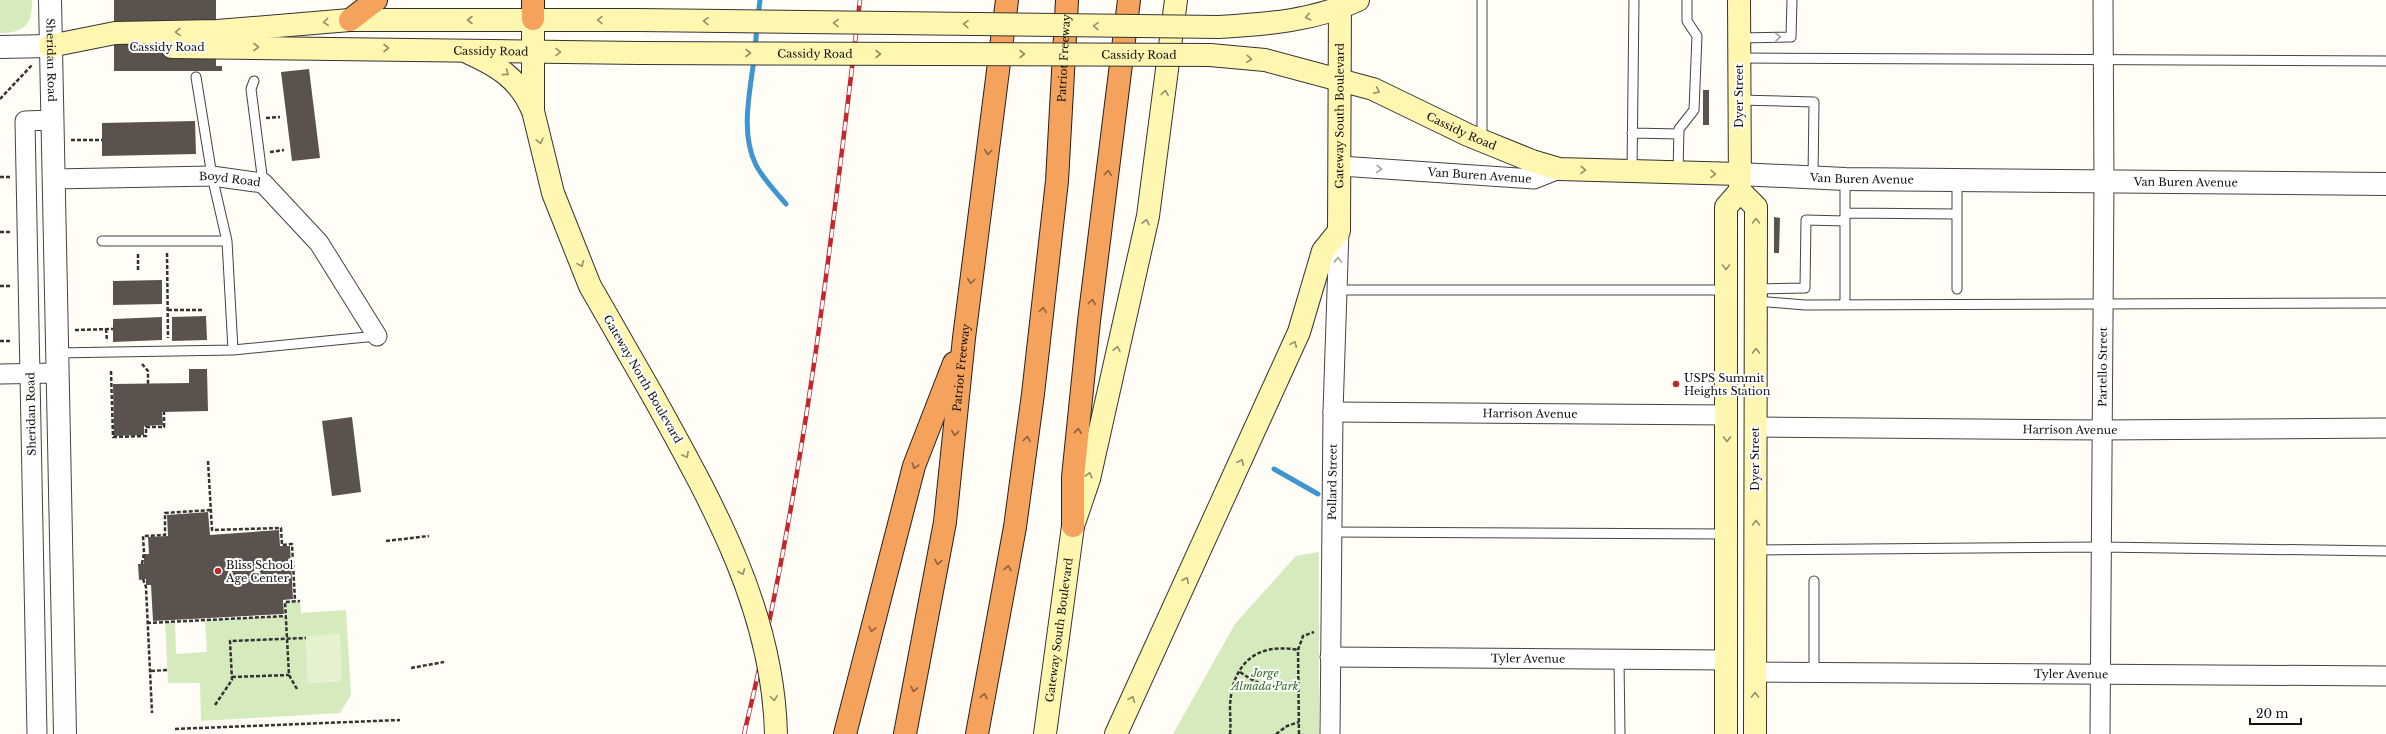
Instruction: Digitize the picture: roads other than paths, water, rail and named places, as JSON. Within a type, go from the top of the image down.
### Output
[{"type":"highway","points":[[350,20],[376,0]]},
{"type":"highway","name":"Patriot Freeway","points":[[905,734],[945,522],[964,338],[1007,0]]},
{"type":"highway","name":"Patriot Freeway","points":[[976,734],[1015,527],[1033,394],[1057,181],[1067,0]]},
{"type":"highway","points":[[1072,526],[1073,477],[1089,321],[1129,0]]},
{"type":"highway","points":[[845,734],[914,466],[964,338]]},
{"type":"main road","name":"Gateway South Boulevard","points":[[1045,734],[1072,526],[1089,479],[1148,216],[1176,0]]},
{"type":"main road","name":"Dyer Street","points":[[1739,0],[1740,183],[1756,207],[1755,734]]},
{"type":"main road","name":"Cassidy Road","points":[[50,46],[115,33],[217,31],[350,20],[533,10],[639,20],[1219,27],[1276,24],[1346,3]]},
{"type":"main road","name":"Gateway South Boulevard","points":[[1339,231],[1340,78],[1346,3]]},
{"type":"main road","name":"Gateway North Boulevard","points":[[533,10],[533,111],[553,193],[570,240],[590,286],[694,470],[749,589],[772,684],[776,734]]},
{"type":"main road","name":"Cassidy Road","points":[[50,46],[459,49],[639,53],[1210,55],[1266,60],[1340,78],[1373,89],[1482,141],[1532,161],[1559,169]]},
{"type":"main road","points":[[459,49],[496,66],[512,78],[526,94],[533,111]]},
{"type":"main road","name":"Van Buren Avenue","points":[[1559,169],[1678,173],[1740,183]]},
{"type":"main road","points":[[1726,734],[1726,207],[1740,183]]},
{"type":"main road","points":[[1116,734],[1299,332],[1323,251],[1339,231]]},
{"type":"main road","points":[[1727,531],[1735,545],[1739,586],[1739,654],[1743,666],[1755,672]]},
{"type":"street","name":"Sheridan Road","points":[[50,0],[56,363],[65,734]]},
{"type":"street","name":"Partello Street","points":[[2100,734],[2100,547],[2104,182],[2102,0]]},
{"type":"street","name":"Cassidy Road","points":[[0,47],[50,46]]},
{"type":"street","name":"Sheridan Road","points":[[37,734],[25,121],[52,130]]},
{"type":"street","name":"Van Buren Avenue","points":[[1340,166],[1534,179],[1559,169]]},
{"type":"street","name":"Boyd Road","points":[[53,179],[212,176],[263,183],[319,243],[377,336]]},
{"type":"street","name":"Van Buren Avenue","points":[[1740,183],[1813,178],[1845,178],[2386,184]]},
{"type":"street","name":"Pollard Street","points":[[1330,734],[1332,412],[1339,231]]},
{"type":"street","points":[[0,374],[30,374],[56,363]]},
{"type":"street","name":"Harrison Avenue","points":[[1332,412],[1727,415]]},
{"type":"street","name":"Harrison Avenue","points":[[1755,427],[2101,430],[2386,428]]},
{"type":"street","name":"Tyler Avenue","points":[[1330,657],[1726,660]]},
{"type":"street","name":"Tyler Avenue","points":[[1755,672],[2100,676],[2386,676]]},
{"type":"lane","points":[[1482,0],[1482,141]]},
{"type":"lane","points":[[1632,172],[1634,0]]},
{"type":"lane","points":[[1678,173],[1679,129],[1694,110],[1697,36],[1687,22],[1687,0]]},
{"type":"lane","points":[[1739,48],[1791,37],[1792,0]]},
{"type":"lane","points":[[1739,48],[2102,61],[2386,61]]},
{"type":"lane","points":[[196,77],[212,176],[227,241],[233,350]]},
{"type":"lane","points":[[254,81],[251,89],[263,183]]},
{"type":"lane","points":[[1739,100],[1814,102],[1813,178]]},
{"type":"lane","points":[[1632,133],[1679,134]]},
{"type":"lane","points":[[1845,178],[1845,304]]},
{"type":"lane","points":[[1957,180],[1957,289]]},
{"type":"lane","points":[[1805,304],[1806,220],[1845,217],[1957,214]]},
{"type":"lane","points":[[102,241],[227,241]]},
{"type":"lane","points":[[1756,295],[1804,288]]},
{"type":"lane","points":[[1337,290],[1726,290]]},
{"type":"lane","points":[[1756,295],[1805,304],[2103,305],[2386,303]]},
{"type":"lane","points":[[56,363],[168,351],[233,350],[377,336]]},
{"type":"lane","points":[[1331,532],[1727,531]]},
{"type":"lane","points":[[1756,550],[2100,547],[2386,551]]},
{"type":"lane","points":[[1814,581],[1814,672]]},
{"type":"lane","points":[[1619,659],[1620,734]]},
{"type":"waterway","points":[[758,17],[760,0]]},
{"type":"waterway","points":[[755,49],[757,27]]},
{"type":"waterway","points":[[754,59],[748,112],[748,140],[756,165],[762,175],[786,204]]},
{"type":"waterway","points":[[1274,469],[1318,494]]},
{"type":"railway","points":[[744,734],[765,643],[799,461],[826,277],[860,0]]},
{"type":"place","name":"USPS Summit Heights Station","points":[[1676,384]]},
{"type":"place","name":"Bliss School Age Center","points":[[218,571]]},
{"type":"park label","name":"Jorge Almada Park","points":[[1265,679]]}]
